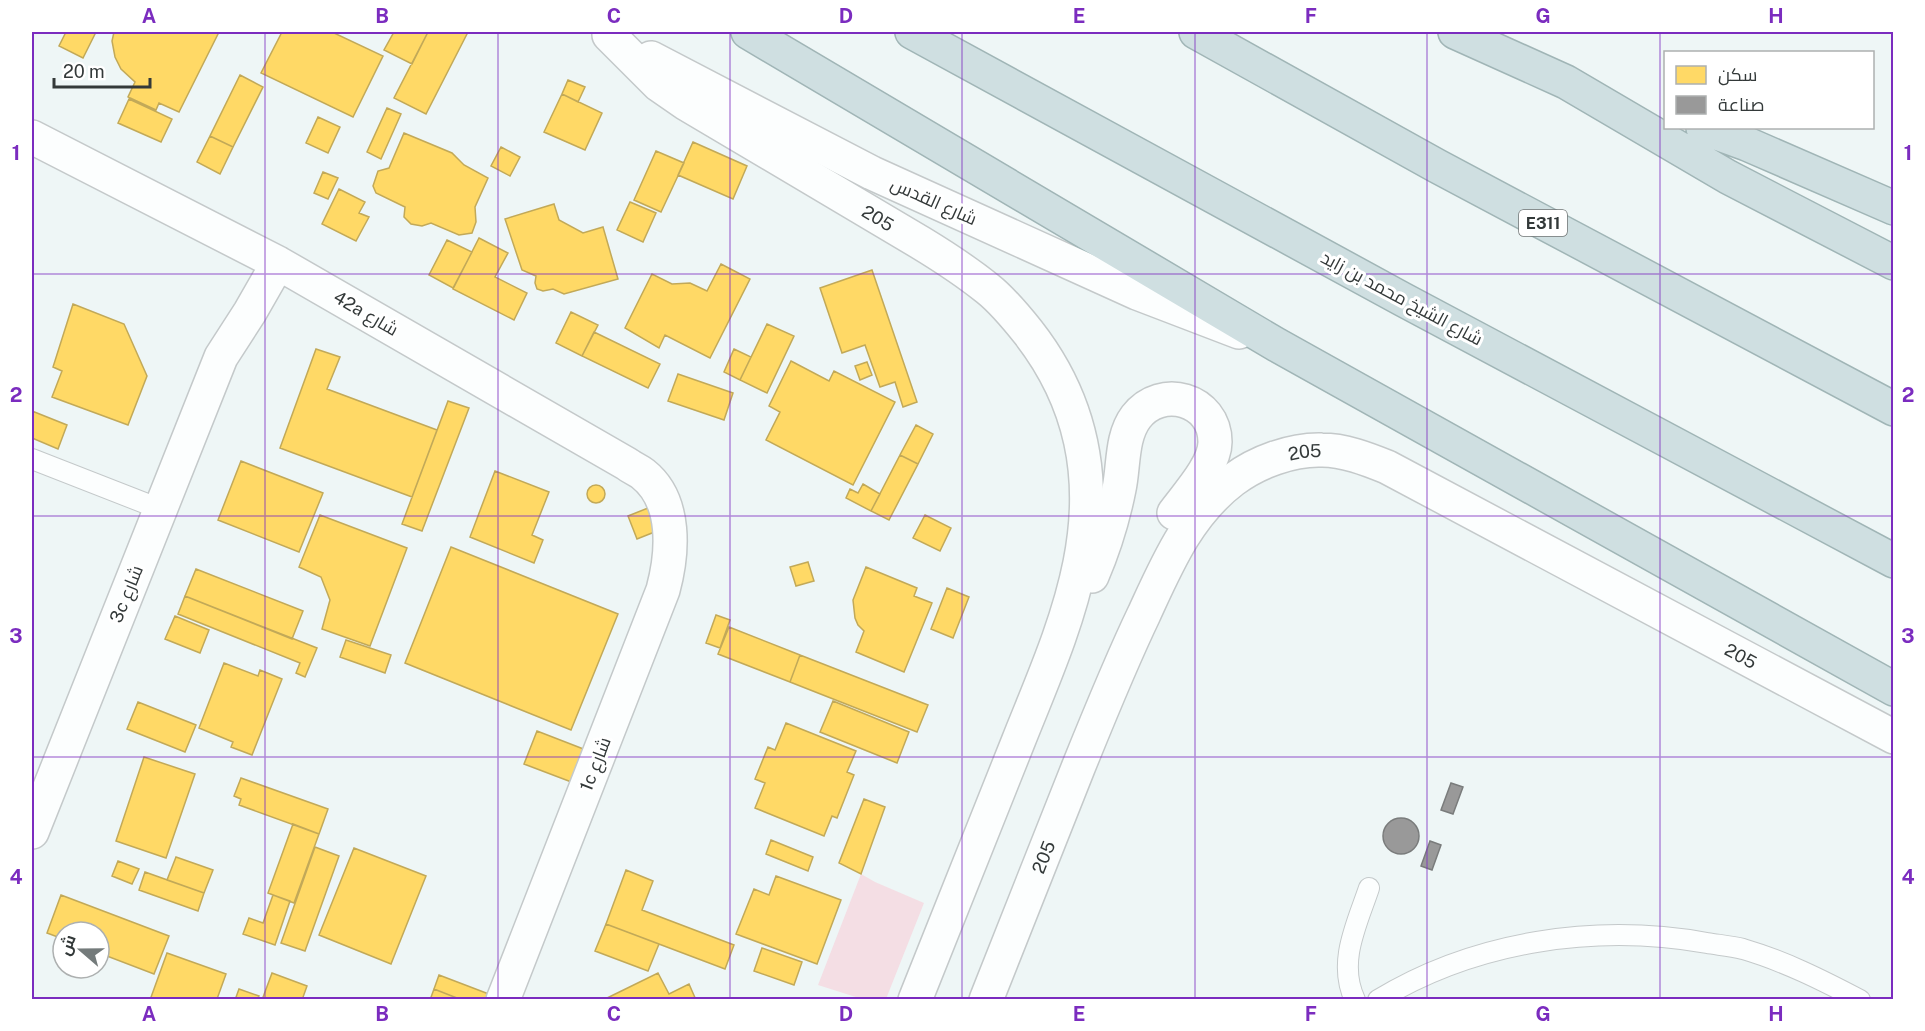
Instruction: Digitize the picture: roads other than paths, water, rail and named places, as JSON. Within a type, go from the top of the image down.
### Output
[{"type":"highway","points":[[748,32],[1277,345],[1893,689]]},
{"type":"highway","name":"شارع الشيخ محمد بن زايد","points":[[912,32],[1392,293],[1893,561]]},
{"type":"highway","name":"E311","points":[[1196,32],[1437,166],[1893,409]]},
{"type":"highway","points":[[1455,32],[1566,82],[1728,177],[1893,263]]},
{"type":"highway","points":[[1566,82],[1664,114]]},
{"type":"highway","points":[[1705,129],[1747,144],[1893,207]]},
{"type":"street","name":"شارع القدس","points":[[605,34],[872,173],[1137,293],[1277,345]]},
{"type":"street","name":"205","points":[[605,34],[659,85],[685,103],[956,265],[989,290],[1014,314],[1036,342],[1055,370],[1071,405],[1080,436],[1087,504],[1079,565],[1055,650],[915,999]]},
{"type":"street","name":"42a شارع","points":[[32,137],[265,256],[644,475],[657,490],[669,525]]},
{"type":"street","name":"3c شارع","points":[[33,823],[221,357],[250,312],[265,256]]},
{"type":"street","points":[[1055,650],[1082,603],[1101,555],[1118,495],[1127,437],[1134,420],[1146,405],[1162,399],[1178,399],[1193,405],[1206,414],[1213,428],[1215,443],[1210,460],[1169,521],[1156,548],[1115,675]]},
{"type":"street","name":"205","points":[[986,999],[1115,675],[1176,547],[1193,520],[1215,495],[1235,478],[1278,457],[1322,450],[1341,452],[1365,459],[1418,482],[1893,737]]},
{"type":"street","name":"1c شارع","points":[[503,999],[663,590],[670,558],[669,525]]},
{"type":"lane","points":[[32,459],[160,509]]},
{"type":"lane","points":[[1355,999],[1348,979],[1348,951],[1370,888]]},
{"type":"lane","points":[[1378,999],[1402,985],[1464,961],[1524,943],[1597,934],[1670,936],[1742,949],[1808,973],[1860,999]]}]
